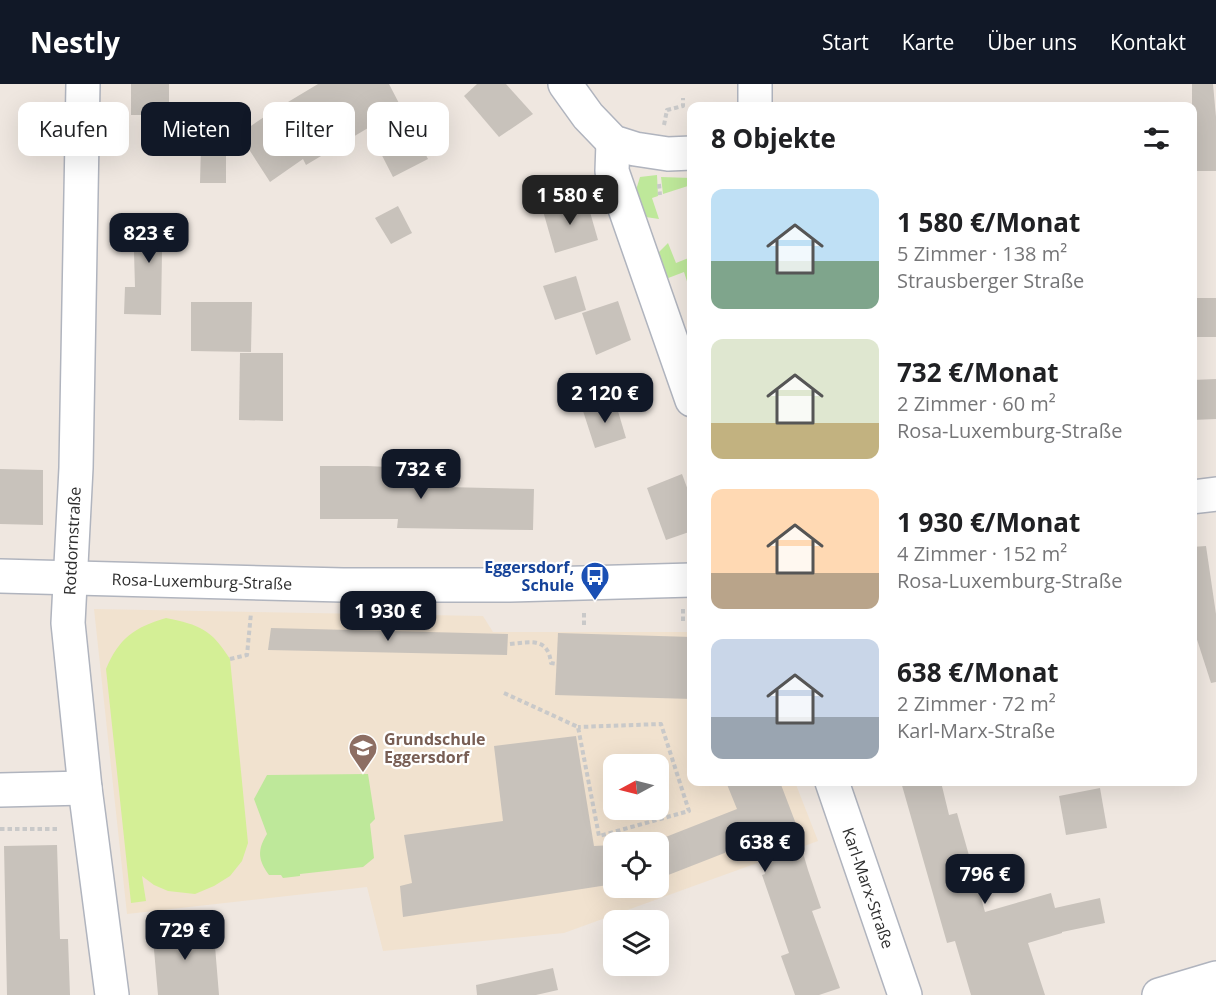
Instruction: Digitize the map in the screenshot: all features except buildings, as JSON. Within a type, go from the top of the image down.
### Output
[{"type":"street","name":"Rotdornstraße","points":[[83,84],[76,468],[68,623],[85,788],[112,995]]},
{"type":"street","points":[[564,84],[588,116],[613,142],[635,149],[668,154],[687,153]]},
{"type":"street","points":[[755,84],[755,102]]},
{"type":"street","points":[[613,142],[612,171],[687,386]]},
{"type":"street","points":[[1197,496],[1216,494]]},
{"type":"street","name":"Rosa-Luxemburg-Straße","points":[[0,576],[379,585],[521,585],[687,580]]},
{"type":"street","name":"Karl-Marx-Straße","points":[[833,786],[906,995]]},
{"type":"street","points":[[0,790],[85,788]]},
{"type":"street","points":[[1159,995],[1216,978]]},
{"type":"path","points":[[663,132],[667,110],[683,106],[683,98]]},
{"type":"path","points":[[230,659],[248,655],[252,609]]},
{"type":"path","points":[[510,644],[538,643],[546,648],[551,663],[557,664]]},
{"type":"path","points":[[504,693],[578,727],[661,724],[689,811],[599,836],[578,727]]},
{"type":"path","points":[[0,829],[91,828]]},
{"type":"shaded area","name":"Grundschule Eggersdorf","points":[[94,609],[483,616],[493,632],[687,632],[687,786],[797,786],[818,841],[669,895],[669,832],[603,832],[603,898],[661,898],[628,910],[603,910],[603,919],[564,933],[383,951],[367,887],[127,914]]},
{"type":"green space","points":[[657,175],[658,196],[652,198],[659,219],[639,216],[633,200],[640,177]]},
{"type":"green space","points":[[661,177],[687,178],[687,186],[663,194]]},
{"type":"green space","points":[[668,243],[676,263],[687,259],[687,281],[684,272],[663,280],[652,259]]},
{"type":"green space","points":[[166,618],[188,623],[204,630],[217,641],[230,659],[248,843],[242,861],[230,876],[214,886],[195,894],[168,891],[142,876],[146,901],[131,903],[106,669],[116,649],[129,635],[145,625]]},
{"type":"green space","points":[[368,774],[375,819],[370,824],[374,858],[363,867],[283,878],[281,875],[269,875],[260,855],[267,834],[254,799],[267,775]]},
{"type":"place","name":"Eggersdorf, Schule","points":[[595,602]]},
{"type":"place","name":"Grundschule Eggersdorf","points":[[363,774]]}]
